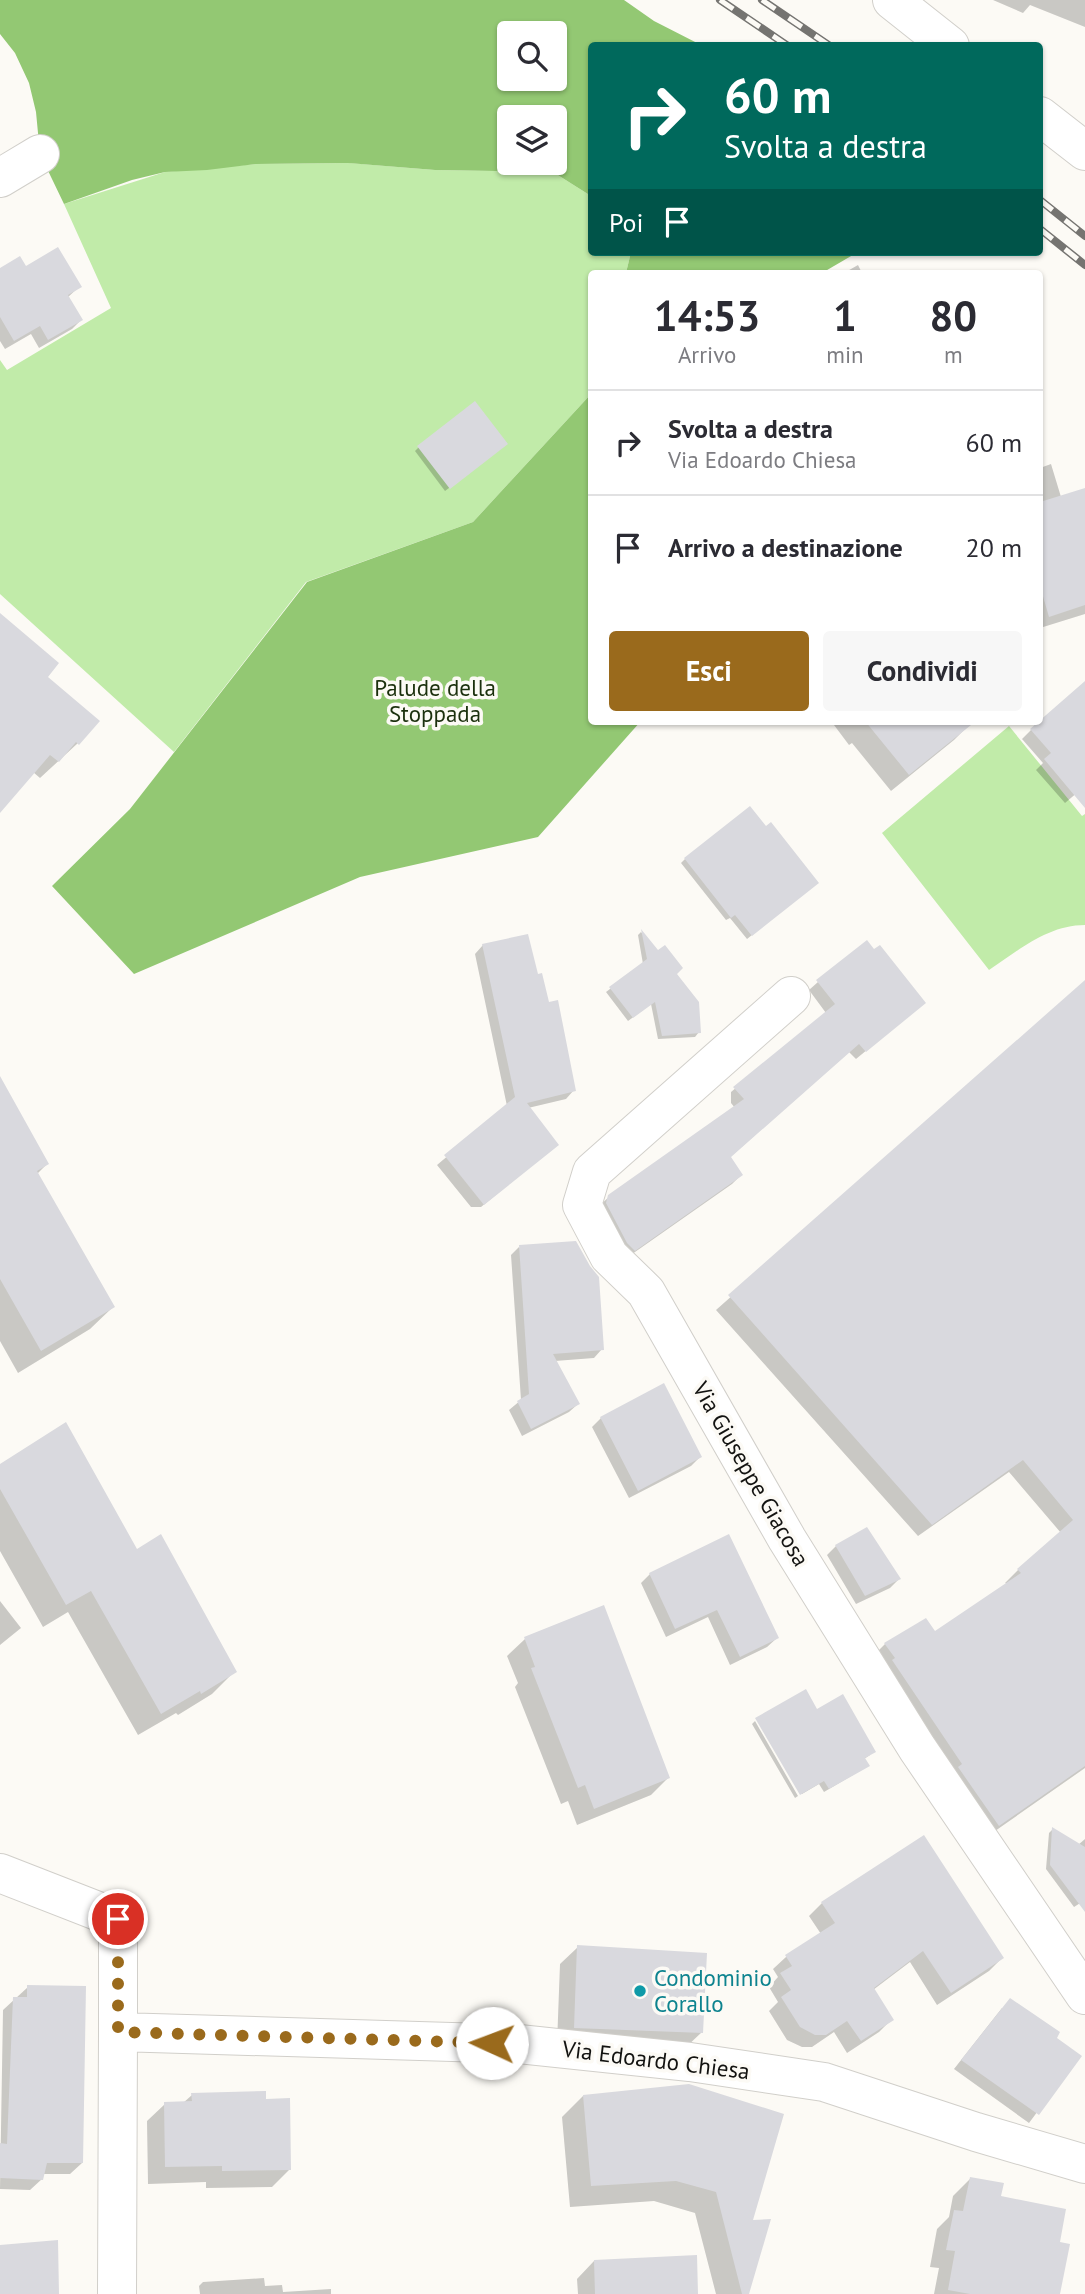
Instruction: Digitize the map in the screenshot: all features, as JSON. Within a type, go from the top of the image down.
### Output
[{"type":"main road","points":[[892,0],[945,42]]},
{"type":"main road","points":[[1043,118],[1085,151]]},
{"type":"main road","points":[[0,177],[40,154]]},
{"type":"main road","name":"Via Giuseppe Giacosa","points":[[791,996],[592,1172],[582,1205],[609,1256],[646,1292],[787,1539],[918,1748],[1085,1995]]},
{"type":"main road","points":[[0,1873],[118,1919],[117,2294]]},
{"type":"main road","name":"Via Edoardo Chiesa","points":[[118,2032],[519,2044],[679,2060],[824,2082],[976,2132],[1085,2164]]},
{"type":"green space","points":[[0,0],[624,0],[654,21],[695,42],[588,42],[588,194],[558,175],[567,175],[567,105],[497,105],[497,171],[435,170],[348,163],[256,164],[165,172],[132,180],[64,204],[40,154],[36,112],[29,83],[15,53],[0,34]]},
{"type":"green space","points":[[349,163],[435,170],[497,171],[497,175],[558,175],[588,194],[588,256],[630,256],[627,270],[588,270],[588,397],[473,522],[306,582],[174,752],[0,594],[0,360],[7,370],[111,308],[64,204],[165,172],[256,164]]},
{"type":"green space","points":[[630,256],[851,256],[827,270],[627,270]]},
{"type":"green space","name":"Palude della Stoppada","points":[[588,397],[588,725],[637,725],[538,837],[360,877],[134,974],[52,886],[130,809],[307,582],[473,522]]},
{"type":"green space","points":[[1009,726],[1082,816],[1085,814],[1085,925],[1071,926],[1046,934],[989,970],[882,833]]},
{"type":"building","points":[[58,247],[82,287],[68,295],[83,320],[48,340],[40,326],[14,341],[0,317],[0,268],[20,256],[26,266]]},
{"type":"building","points":[[475,401],[508,444],[450,489],[417,446]]},
{"type":"building","points":[[1085,488],[1085,605],[1049,617],[1043,596],[1043,501]]},
{"type":"building","points":[[0,613],[59,663],[48,677],[100,721],[79,745],[76,742],[59,762],[50,755],[0,813]]},
{"type":"building","points":[[1085,681],[1085,808],[1044,759],[1051,753],[1030,729],[1035,725],[1043,725],[1043,718]]},
{"type":"building","points":[[868,725],[971,725],[909,775]]},
{"type":"building","points":[[750,806],[766,826],[771,822],[819,883],[752,936],[735,915],[731,918],[684,858]]},
{"type":"building","points":[[641,929],[658,950],[665,945],[683,968],[677,974],[699,1002],[701,1033],[662,1036],[655,1002],[633,1018],[609,987],[647,959]]},
{"type":"building","points":[[528,934],[538,974],[542,973],[549,1002],[558,1000],[576,1091],[527,1103],[559,1145],[484,1205],[444,1155],[515,1097],[482,944]]},
{"type":"building","points":[[867,940],[874,949],[880,945],[926,1003],[866,1052],[859,1044],[731,1157],[743,1175],[635,1251],[627,1243],[606,1203],[608,1195],[744,1099],[733,1087],[835,1004],[816,980]]},
{"type":"building","points":[[1085,980],[1085,1766],[999,1826],[958,1767],[962,1764],[892,1660],[895,1658],[884,1643],[926,1618],[935,1631],[1021,1573],[1017,1569],[1073,1520],[1023,1460],[932,1525],[728,1295]]},
{"type":"building","points":[[0,1076],[49,1164],[37,1171],[115,1307],[41,1351],[0,1279]]},
{"type":"building","points":[[576,1241],[599,1277],[604,1350],[553,1354],[580,1404],[531,1429],[517,1401],[529,1394],[519,1245]]},
{"type":"building","points":[[664,1383],[702,1457],[638,1491],[600,1417]]},
{"type":"building","points":[[66,1422],[137,1549],[161,1534],[237,1672],[161,1714],[91,1591],[66,1605],[0,1489],[0,1464]]},
{"type":"building","points":[[867,1527],[901,1579],[865,1596],[835,1545]]},
{"type":"building","points":[[729,1534],[779,1638],[740,1657],[717,1610],[675,1629],[649,1573]]},
{"type":"building","points":[[604,1605],[670,1778],[594,1809],[585,1785],[578,1788],[531,1668],[535,1667],[524,1637]]},
{"type":"building","points":[[806,1689],[817,1709],[843,1694],[876,1752],[865,1758],[870,1766],[829,1789],[824,1781],[800,1795],[755,1718]]},
{"type":"building","points":[[1052,1827],[1085,1847],[1085,1912],[1050,1865]]},
{"type":"building","points":[[924,1835],[1004,1958],[951,1993],[923,1951],[874,1988],[894,2020],[861,2041],[847,2021],[826,2035],[815,2035],[800,2027],[781,1997],[791,1990],[780,1973],[792,1966],[785,1955],[835,1923],[821,1902]]},
{"type":"building","name":"Condominio Corallo","points":[[577,1945],[707,1953],[703,2033],[574,2028]]},
{"type":"building","points":[[27,1985],[86,1986],[83,2163],[47,2163],[43,2180],[0,2178],[0,2143],[7,2144],[13,1997],[27,1997]]},
{"type":"building","points":[[1010,1998],[1060,2032],[1057,2038],[1082,2056],[1039,2115],[961,2060]]},
{"type":"building","points":[[689,2084],[784,2114],[753,2220],[771,2219],[749,2294],[742,2294],[716,2192],[676,2181],[591,2186],[583,2095]]},
{"type":"building","points":[[266,2091],[266,2099],[290,2098],[291,2170],[222,2171],[222,2166],[165,2167],[164,2102],[192,2101],[191,2093]]},
{"type":"building","points":[[970,2177],[1004,2183],[1001,2196],[1066,2209],[1060,2242],[1070,2244],[1060,2294],[970,2294],[948,2290],[955,2251],[946,2250],[954,2210],[963,2211]]},
{"type":"building","points":[[58,2240],[59,2294],[0,2294],[0,2245]]},
{"type":"building","points":[[697,2255],[698,2294],[595,2294],[594,2260]]},
{"type":"railway","points":[[720,0],[782,42]]},
{"type":"railway","points":[[762,0],[824,42]]},
{"type":"railway","points":[[1043,202],[1085,236]]},
{"type":"railway","points":[[1043,231],[1085,265]]},
{"type":"place","name":"Condominio Corallo","points":[[640,1991]]},
{"type":"route","points":[[118,1919],[118,2032],[492,2043]]}]
